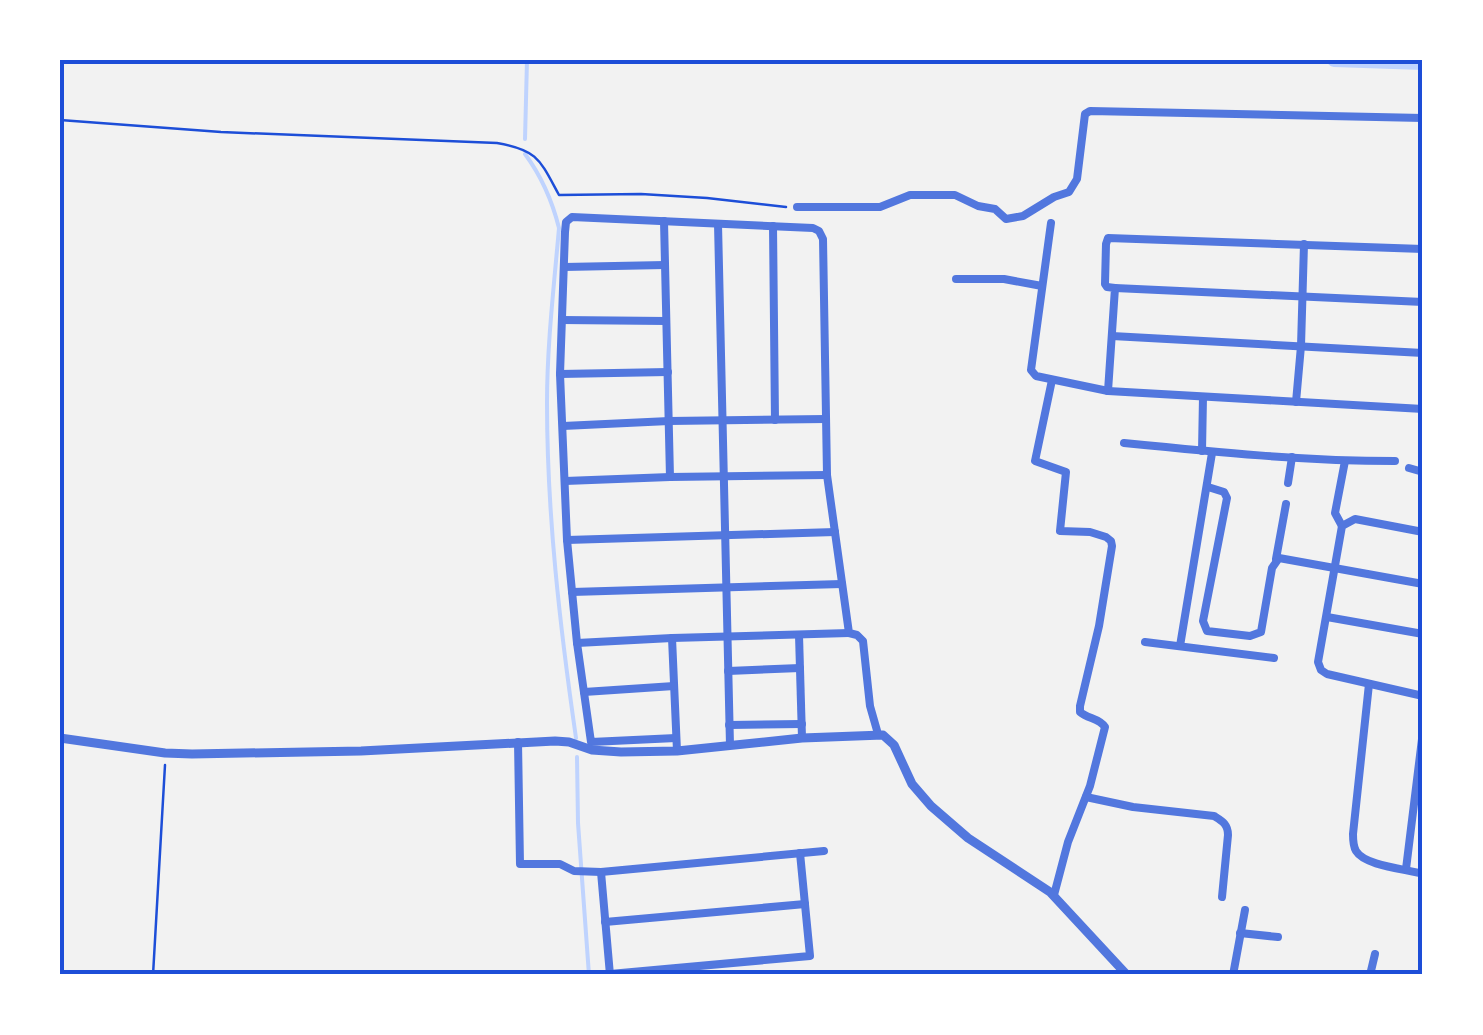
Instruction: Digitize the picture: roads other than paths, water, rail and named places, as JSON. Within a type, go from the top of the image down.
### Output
[{"type":"street","points":[[798,208],[880,208],[910,195],[955,196],[1014,219],[1074,188],[1086,114],[1090,110],[1423,118]]},
{"type":"street","points":[[676,738],[591,742],[576,643],[562,426],[565,232],[570,217],[813,228],[819,232],[823,239],[827,475],[849,634]]},
{"type":"street","points":[[664,222],[670,477]]},
{"type":"street","points":[[718,224],[730,745]]},
{"type":"street","points":[[1051,224],[1031,370],[1036,376],[1108,392],[1423,409]]},
{"type":"street","points":[[772,226],[775,420]]},
{"type":"street","points":[[1423,249],[1108,238],[1105,284],[1115,288],[1423,302]]},
{"type":"street","points":[[1296,402],[1304,244]]},
{"type":"street","points":[[564,266],[665,265]]},
{"type":"street","points":[[956,279],[1004,279],[1042,286]]},
{"type":"street","points":[[1108,392],[1115,288]]},
{"type":"street","points":[[562,320],[666,321]]},
{"type":"street","points":[[1112,336],[1423,353]]},
{"type":"street","points":[[560,374],[668,372]]},
{"type":"street","points":[[1052,380],[1035,461],[1066,472],[1060,531],[1099,534],[1112,546],[1080,706],[1084,716],[1105,726],[1054,896]]},
{"type":"street","points":[[1180,646],[1208,487],[1203,397]]},
{"type":"street","points":[[562,426],[826,419]]},
{"type":"street","points":[[1124,443],[1344,461],[1395,460]]},
{"type":"street","points":[[1288,484],[1292,457]]},
{"type":"street","points":[[1344,461],[1335,512],[1342,526],[1319,654],[1321,670],[1423,696]]},
{"type":"street","points":[[1408,468],[1423,472]]},
{"type":"street","points":[[565,481],[827,475]]},
{"type":"street","points":[[1208,487],[1224,492],[1227,498],[1203,620],[1206,630],[1216,634],[1250,636],[1261,632],[1286,504]]},
{"type":"street","points":[[1342,526],[1355,518],[1423,532]]},
{"type":"street","points":[[567,540],[835,532]]},
{"type":"street","points":[[1276,560],[1287,558],[1423,584]]},
{"type":"street","points":[[572,592],[842,584]]},
{"type":"street","points":[[1327,617],[1423,634]]},
{"type":"street","points":[[799,635],[802,738]]},
{"type":"street","points":[[576,643],[857,635],[862,640],[878,734]]},
{"type":"street","points":[[672,638],[677,750]]},
{"type":"street","points":[[1145,642],[1274,658]]},
{"type":"street","points":[[728,671],[800,668]]},
{"type":"street","points":[[1368,684],[1354,846],[1367,860],[1423,874]]},
{"type":"street","points":[[584,692],[674,686]]},
{"type":"street","points":[[729,726],[802,724]]},
{"type":"street","points":[[60,738],[165,753],[362,751],[561,741],[592,750],[621,752],[878,734],[890,739],[912,784],[931,806],[968,838],[1054,896],[1127,975]]},
{"type":"street","points":[[1406,869],[1423,735]]},
{"type":"street","points":[[518,742],[520,864],[560,864],[574,871],[600,872],[824,850]]},
{"type":"street","points":[[1086,796],[1132,807],[1214,816],[1222,821],[1228,834],[1222,896]]},
{"type":"street","points":[[600,872],[610,974],[810,956],[800,853]]},
{"type":"street","points":[[605,922],[805,904]]},
{"type":"street","points":[[1233,975],[1245,910]]},
{"type":"street","points":[[1240,933],[1278,937]]},
{"type":"street","points":[[1370,975],[1375,954]]},
{"type":"waterway","points":[[525,139],[527,60]]},
{"type":"waterway","points":[[1334,60],[1423,63]]},
{"type":"waterway","points":[[525,154],[546,189],[559,228],[548,359],[549,487],[576,738]]},
{"type":"waterway","points":[[577,757],[589,975]]}]
